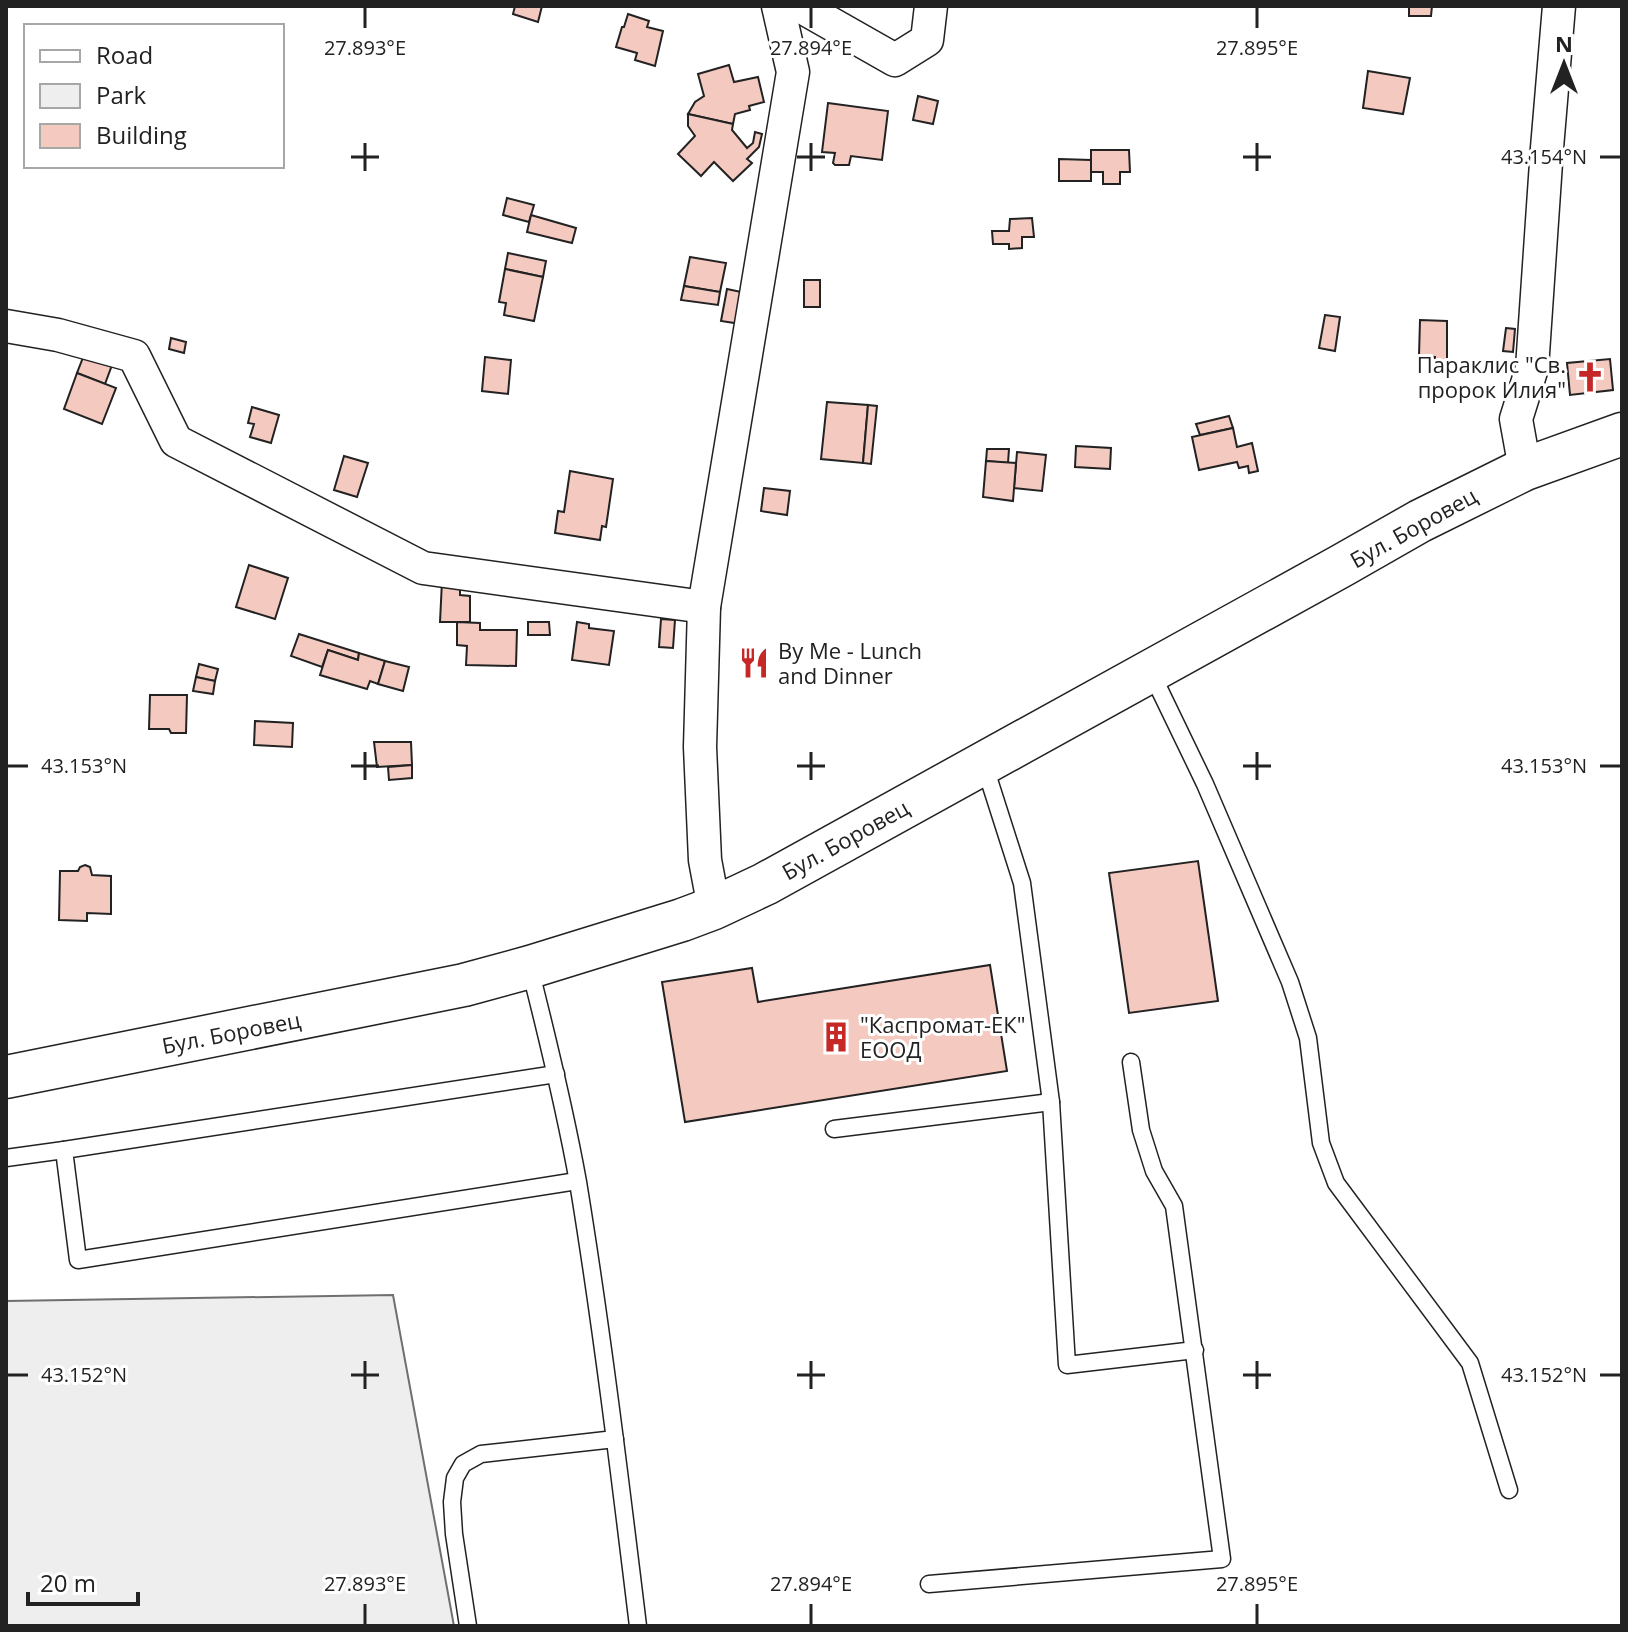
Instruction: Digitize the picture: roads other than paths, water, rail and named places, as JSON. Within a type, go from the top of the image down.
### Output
[{"type":"street","points":[[714,908],[705,860],[700,747],[704,607],[793,72],[778,6]]},
{"type":"street","points":[[800,6],[895,60],[927,40],[931,6]]},
{"type":"street","points":[[1525,469],[1516,419],[1532,368],[1559,6]]},
{"type":"street","points":[[6,326],[58,335],[134,356],[176,441],[423,568],[704,607]]},
{"type":"street","name":"Бул. Боровец","points":[[6,1077],[464,985],[714,908],[765,884],[1420,521],[1525,469],[1622,434]]},
{"type":"lane","points":[[1150,670],[1205,784],[1290,982],[1308,1038],[1321,1143],[1336,1183],[1470,1363],[1509,1490]]},
{"type":"lane","points":[[984,762],[1022,883],[1051,1102],[1067,1365],[1195,1350]]},
{"type":"lane","points":[[530,967],[556,1074],[577,1181],[615,1439],[638,1626]]},
{"type":"lane","points":[[929,1584],[1222,1559],[1174,1206],[1154,1171],[1141,1130],[1131,1062]]},
{"type":"lane","points":[[6,1158],[556,1074]]},
{"type":"lane","points":[[834,1129],[1051,1102]]},
{"type":"lane","points":[[64,1150],[78,1260],[577,1181]]},
{"type":"lane","points":[[468,1626],[452,1502],[455,1478],[463,1464],[481,1454],[615,1439]]},
{"type":"place","name":"Параклис \"Св. пророк Илия\"","points":[[1590,377]]},
{"type":"place","name":"By Me - Lunch and Dinner","points":[[754,663]]},
{"type":"place","name":"\"Каспромат-ЕК\" ЕООД","points":[[836,1037]]}]
